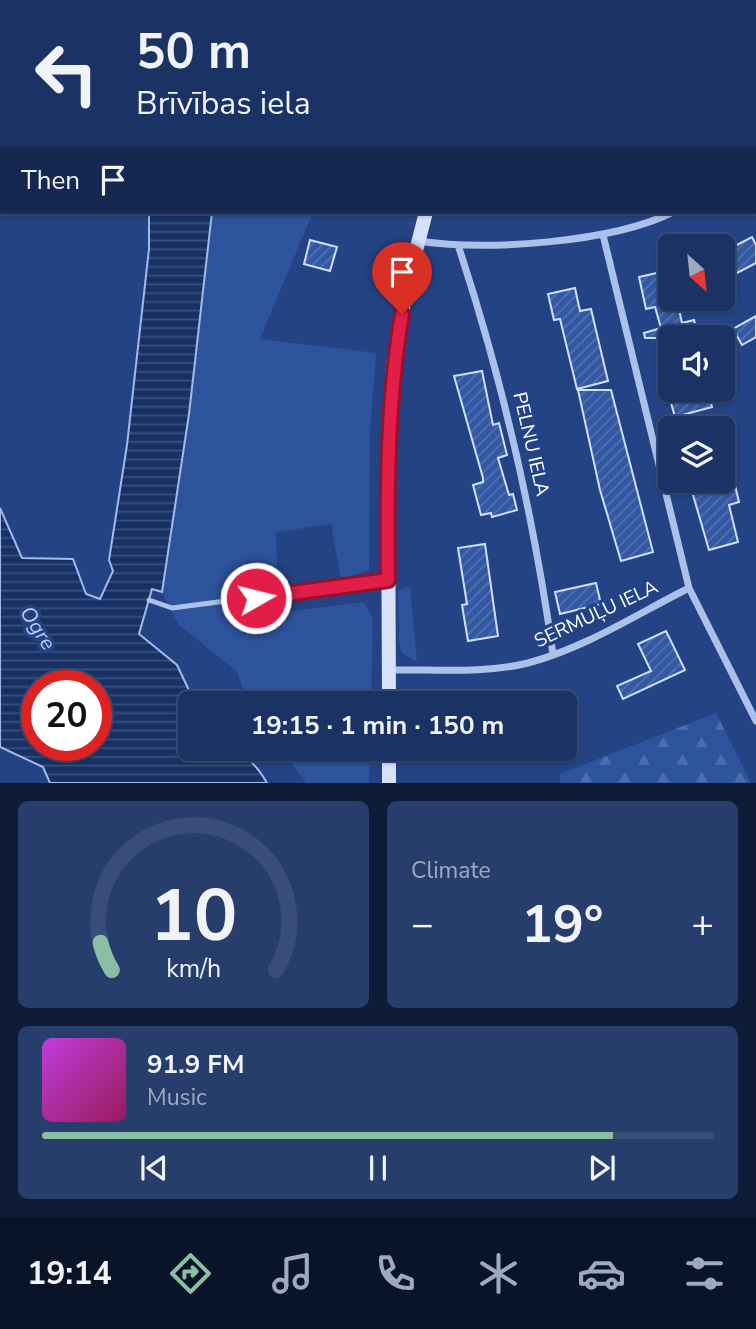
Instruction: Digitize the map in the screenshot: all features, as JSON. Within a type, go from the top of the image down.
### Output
[{"type":"main road","points":[[389,691],[388,463],[393,365],[425,214]]},
{"type":"main road","points":[[389,761],[389,783]]},
{"type":"street","points":[[418,241],[458,245],[603,235],[648,224],[669,214]]},
{"type":"street","points":[[603,235],[689,588],[756,721]]},
{"type":"street","name":"PELNU IELA","points":[[458,245],[491,344],[517,446],[538,550],[553,654]]},
{"type":"street","name":"SERMUĻU IELA","points":[[388,670],[485,668],[527,663],[575,646],[689,588]]},
{"type":"lane","points":[[149,600],[172,608],[388,580]]},
{"type":"green space","points":[[212,214],[312,214],[260,339],[376,353],[370,434],[369,570],[344,579],[340,575],[331,524],[276,532],[278,583],[283,612],[364,602],[373,619],[371,691],[244,691],[237,672],[178,624],[162,592],[189,414]]},
{"type":"green space","points":[[410,586],[417,662],[402,653],[399,642],[398,591]]},
{"type":"green space","points":[[716,713],[751,783],[560,783],[560,774]]},
{"type":"green space","points":[[290,761],[370,761],[369,783],[306,783]]},
{"type":"water","name":"Ogre","points":[[149,214],[212,214],[189,414],[162,592],[152,589],[139,634],[177,665],[189,691],[178,691],[178,761],[251,761],[267,783],[50,783],[43,767],[30,761],[112,761],[112,670],[21,670],[21,757],[0,747],[0,508],[22,558],[73,559],[86,594],[100,599],[113,571],[109,560],[127,445],[149,249]]},
{"type":"building","points":[[752,237],[756,245],[756,263],[735,274],[735,246]]},
{"type":"building","points":[[310,240],[337,247],[330,271],[304,264]]},
{"type":"building","points":[[658,273],[658,312],[680,312],[682,323],[694,320],[695,325],[660,325],[655,307],[646,309],[639,277]]},
{"type":"building","points":[[575,288],[580,311],[591,309],[608,381],[577,389],[560,319],[554,320],[548,294]]},
{"type":"building","points":[[756,316],[756,337],[742,345],[735,328]]},
{"type":"building","points":[[658,329],[658,338],[645,338],[644,333]]},
{"type":"building","points":[[482,371],[493,425],[499,423],[507,455],[498,458],[509,495],[513,494],[517,510],[492,517],[491,513],[481,515],[473,485],[483,482],[483,478],[454,376]]},
{"type":"building","points":[[578,390],[611,390],[653,552],[621,561],[600,490]]},
{"type":"building","points":[[711,402],[712,407],[675,416],[671,403]]},
{"type":"building","points":[[735,485],[739,502],[729,505],[738,542],[709,550],[692,493],[735,493]]},
{"type":"building","points":[[485,544],[498,636],[468,641],[462,605],[467,604],[458,548]]},
{"type":"building","points":[[596,583],[601,604],[560,614],[555,592]]},
{"type":"building","points":[[666,631],[685,670],[623,699],[617,686],[651,671],[638,644]]},
{"type":"route","points":[[256,598],[388,580],[388,463],[393,365],[402,314]]}]
